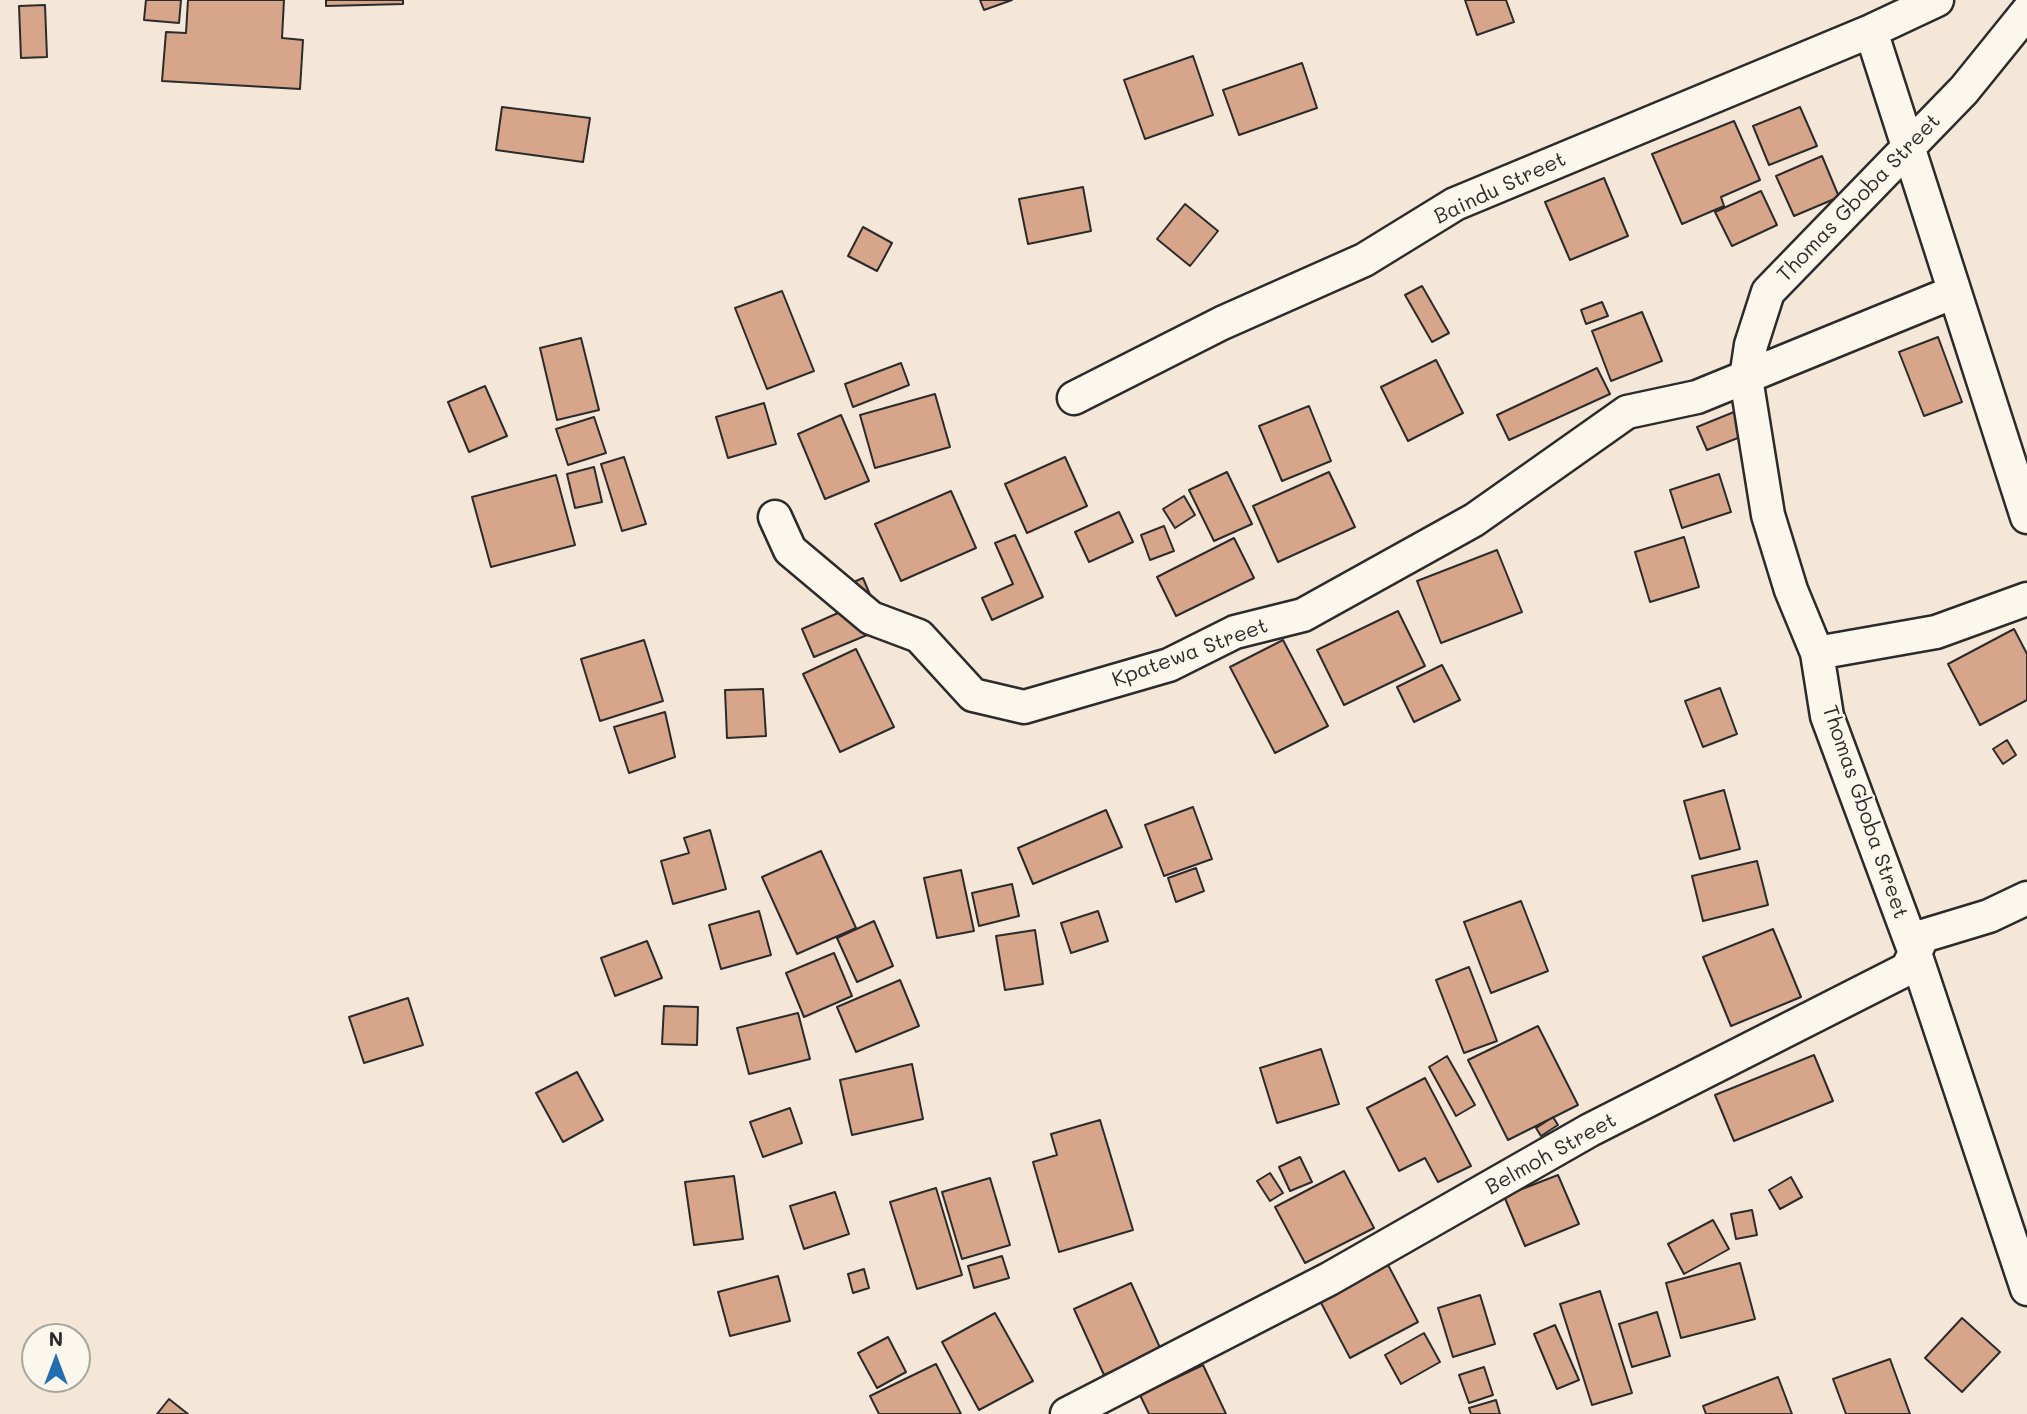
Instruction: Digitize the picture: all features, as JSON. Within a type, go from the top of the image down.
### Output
[{"type":"street","name":"Baindu Street","points":[[1074,398],[1223,323],[1364,260],[1455,204],[1871,31],[1937,0]]},
{"type":"street","name":"Thomas Gboba Street","points":[[2027,12],[1964,90],[1768,292],[1751,345],[1746,378],[1768,515],[1791,590],[1816,653],[1827,716],[1915,953],[2027,1289]]},
{"type":"street","points":[[1871,31],[1910,145],[1954,292],[2027,517]]},
{"type":"street","name":"Kpatewa Street","points":[[775,517],[790,550],[871,618],[919,636],[973,695],[1024,707],[1169,665],[1235,632],[1303,615],[1474,520],[1627,412],[1697,397],[1954,292]]},
{"type":"street","points":[[1816,653],[1936,632],[2027,599]]},
{"type":"street","name":"Belmoh Street","points":[[1067,1414],[1329,1279],[1590,1130],[1907,969],[1923,936],[1989,916],[2027,898]]},
{"type":"building","points":[[146,0],[181,0],[179,23],[144,20]]},
{"type":"building","points":[[188,0],[284,0],[282,38],[303,40],[300,89],[162,81],[166,32],[186,33]]},
{"type":"building","points":[[326,0],[403,0],[403,4],[326,6]]},
{"type":"building","points":[[980,0],[1012,0],[984,10]]},
{"type":"building","points":[[1465,0],[1506,0],[1514,22],[1477,35]]},
{"type":"building","points":[[45,5],[47,57],[21,58],[19,6]]},
{"type":"building","points":[[1193,56],[1213,115],[1145,139],[1124,80]]},
{"type":"building","points":[[1302,63],[1317,108],[1239,135],[1223,90]]},
{"type":"building","points":[[502,107],[590,118],[583,162],[496,150]]},
{"type":"building","points":[[1800,107],[1817,146],[1769,165],[1753,126]]},
{"type":"building","points":[[1734,121],[1760,180],[1721,197],[1724,206],[1682,224],[1652,154]]},
{"type":"building","points":[[1822,156],[1839,197],[1794,216],[1776,176]]},
{"type":"building","points":[[1604,178],[1628,236],[1570,260],[1545,202]]},
{"type":"building","points":[[1083,187],[1091,231],[1028,244],[1019,199]]},
{"type":"building","points":[[1761,191],[1777,225],[1732,246],[1715,212]]},
{"type":"building","points":[[1185,204],[1218,231],[1190,266],[1157,239]]},
{"type":"building","points":[[863,227],[892,243],[877,271],[848,256]]},
{"type":"building","points":[[1422,286],[1449,333],[1432,342],[1405,295]]},
{"type":"building","points":[[782,291],[814,371],[767,389],[735,308]]},
{"type":"building","points":[[1602,302],[1608,316],[1586,324],[1581,310]]},
{"type":"building","points":[[1642,312],[1662,361],[1611,381],[1592,331]]},
{"type":"building","points":[[1938,337],[1962,402],[1924,416],[1899,352]]},
{"type":"building","points":[[581,338],[599,410],[557,420],[540,348]]},
{"type":"building","points":[[1436,360],[1463,413],[1408,441],[1381,387]]},
{"type":"building","points":[[901,363],[909,385],[853,407],[845,384]]},
{"type":"building","points":[[1597,368],[1610,394],[1509,440],[1497,415]]},
{"type":"building","points":[[485,386],[507,436],[469,452],[448,402]]},
{"type":"building","points":[[935,394],[950,447],[875,468],[860,415]]},
{"type":"building","points":[[764,403],[776,444],[728,458],[716,417]]},
{"type":"building","points":[[1309,406],[1331,461],[1282,481],[1259,426]]},
{"type":"building","points":[[1734,412],[1743,436],[1707,450],[1697,427]]},
{"type":"building","points":[[841,415],[869,481],[825,499],[798,434]]},
{"type":"building","points":[[594,417],[606,453],[568,465],[556,429]]},
{"type":"building","points":[[624,457],[646,524],[622,531],[601,464]]},
{"type":"building","points":[[1065,457],[1087,506],[1027,533],[1005,484]]},
{"type":"building","points":[[594,467],[602,502],[575,508],[567,474]]},
{"type":"building","points":[[1227,472],[1252,524],[1214,541],[1189,490]]},
{"type":"building","points":[[1329,472],[1355,527],[1278,562],[1253,506]]},
{"type":"building","points":[[1719,474],[1731,512],[1682,528],[1670,490]]},
{"type":"building","points":[[556,475],[575,545],[491,567],[472,497]]},
{"type":"building","points":[[951,491],[976,548],[901,581],[875,524]]},
{"type":"building","points":[[1184,496],[1195,515],[1175,528],[1163,509]]},
{"type":"building","points":[[1119,512],[1133,542],[1089,562],[1075,532]]},
{"type":"building","points":[[1164,526],[1174,551],[1150,560],[1141,535]]},
{"type":"building","points":[[1015,535],[1043,597],[992,620],[982,598],[1013,584],[995,543]]},
{"type":"building","points":[[1684,537],[1699,587],[1650,602],[1635,552]]},
{"type":"building","points":[[1234,538],[1254,578],[1176,616],[1157,577]]},
{"type":"building","points":[[1497,550],[1522,612],[1441,643],[1417,581]]},
{"type":"building","points":[[863,578],[884,628],[814,657],[802,629],[838,613],[830,592]]},
{"type":"building","points":[[1398,611],[1425,666],[1344,705],[1317,650]]},
{"type":"building","points":[[2014,629],[2027,654],[2027,700],[1980,725],[1948,664]]},
{"type":"building","points":[[644,640],[663,701],[600,721],[581,659]]},
{"type":"building","points":[[1283,640],[1328,726],[1275,753],[1230,667]]},
{"type":"building","points":[[856,649],[894,727],[840,752],[803,674]]},
{"type":"building","points":[[1442,665],[1460,700],[1414,722],[1397,687]]},
{"type":"building","points":[[1720,688],[1737,734],[1703,747],[1685,701]]},
{"type":"building","points":[[763,689],[766,736],[727,738],[725,690]]},
{"type":"building","points":[[665,712],[675,757],[629,773],[614,727]]},
{"type":"building","points":[[2007,740],[2016,755],[2003,764],[1993,749]]},
{"type":"building","points":[[1724,790],[1740,849],[1700,859],[1684,801]]},
{"type":"building","points":[[1193,807],[1212,859],[1164,876],[1145,825]]},
{"type":"building","points":[[1106,810],[1122,847],[1033,884],[1018,848]]},
{"type":"building","points":[[710,830],[726,889],[673,904],[661,861],[689,853],[684,838]]},
{"type":"building","points":[[821,851],[856,928],[797,954],[762,877]]},
{"type":"building","points":[[1757,861],[1768,905],[1703,921],[1692,876]]},
{"type":"building","points":[[1196,868],[1204,891],[1176,902],[1168,878]]},
{"type":"building","points":[[961,870],[974,931],[937,938],[924,878]]},
{"type":"building","points":[[1012,884],[1019,916],[979,926],[972,893]]},
{"type":"building","points":[[1521,901],[1548,971],[1491,993],[1464,922]]},
{"type":"building","points":[[759,911],[771,955],[721,969],[709,925]]},
{"type":"building","points":[[1098,911],[1108,941],[1071,953],[1061,923]]},
{"type":"building","points":[[874,921],[893,966],[857,982],[837,938]]},
{"type":"building","points":[[1773,929],[1801,997],[1731,1026],[1703,957]]},
{"type":"building","points":[[1035,930],[1043,984],[1005,990],[996,936]]},
{"type":"building","points":[[647,941],[662,978],[615,996],[601,958]]},
{"type":"building","points":[[834,953],[852,996],[804,1017],[786,973]]},
{"type":"building","points":[[1469,967],[1497,1041],[1464,1053],[1436,980]]},
{"type":"building","points":[[900,980],[919,1026],[856,1052],[837,1007]]},
{"type":"building","points":[[408,998],[423,1045],[364,1063],[349,1017]]},
{"type":"building","points":[[664,1006],[698,1007],[697,1045],[662,1044]]},
{"type":"building","points":[[798,1013],[810,1059],[749,1074],[737,1028]]},
{"type":"building","points":[[1538,1026],[1578,1105],[1508,1140],[1468,1060]]},
{"type":"building","points":[[1321,1049],[1339,1104],[1277,1123],[1260,1068]]},
{"type":"building","points":[[1814,1055],[1833,1101],[1734,1141],[1715,1095]]},
{"type":"building","points":[[1447,1056],[1475,1105],[1456,1116],[1429,1067]]},
{"type":"building","points":[[912,1064],[923,1119],[852,1135],[840,1080]]},
{"type":"building","points":[[577,1072],[603,1120],[563,1142],[536,1093]]},
{"type":"building","points":[[1425,1078],[1471,1166],[1438,1182],[1425,1158],[1399,1171],[1367,1108]]},
{"type":"building","points":[[790,1108],[802,1143],[763,1157],[750,1122]]},
{"type":"building","points":[[1553,1117],[1558,1125],[1541,1136],[1536,1128]]},
{"type":"building","points":[[1100,1120],[1133,1230],[1059,1252],[1033,1162],[1057,1155],[1051,1134]]},
{"type":"building","points":[[1300,1157],[1312,1182],[1290,1191],[1279,1167]]},
{"type":"building","points":[[1344,1171],[1374,1228],[1305,1263],[1275,1207]]},
{"type":"building","points":[[1270,1173],[1283,1193],[1270,1201],[1257,1181]]},
{"type":"building","points":[[1558,1175],[1579,1224],[1525,1246],[1504,1196]]},
{"type":"building","points":[[734,1176],[743,1239],[694,1245],[685,1182]]},
{"type":"building","points":[[1791,1177],[1802,1197],[1780,1209],[1769,1190]]},
{"type":"building","points":[[990,1178],[1010,1245],[962,1259],[942,1192]]},
{"type":"building","points":[[936,1188],[962,1275],[917,1289],[890,1202]]},
{"type":"building","points":[[835,1192],[849,1234],[804,1249],[790,1206]]},
{"type":"building","points":[[1752,1210],[1757,1235],[1736,1239],[1731,1214]]},
{"type":"building","points":[[1713,1220],[1729,1249],[1684,1274],[1668,1244]]},
{"type":"building","points":[[1002,1256],[1009,1278],[974,1288],[968,1266]]},
{"type":"building","points":[[1387,1263],[1418,1322],[1350,1358],[1319,1299]]},
{"type":"building","points":[[1740,1263],[1755,1319],[1681,1338],[1666,1283]]},
{"type":"building","points":[[864,1269],[869,1288],[853,1293],[848,1274]]},
{"type":"building","points":[[778,1276],[790,1321],[730,1336],[718,1292]]},
{"type":"building","points":[[1131,1283],[1161,1350],[1104,1375],[1074,1309]]},
{"type":"building","points":[[1600,1291],[1632,1393],[1592,1405],[1560,1304]]},
{"type":"building","points":[[1480,1295],[1495,1344],[1453,1357],[1438,1308]]},
{"type":"building","points":[[1657,1312],[1670,1356],[1632,1367],[1619,1324]]},
{"type":"building","points":[[995,1313],[1033,1381],[979,1410],[942,1342]]},
{"type":"building","points":[[1962,1318],[2000,1352],[1962,1392],[1925,1358]]},
{"type":"building","points":[[1555,1325],[1579,1380],[1557,1389],[1534,1334]]},
{"type":"building","points":[[1424,1333],[1440,1362],[1401,1384],[1385,1355]]},
{"type":"building","points":[[888,1337],[906,1372],[877,1388],[858,1353]]},
{"type":"building","points":[[1890,1359],[1910,1414],[1846,1414],[1833,1379]]},
{"type":"building","points":[[936,1364],[961,1414],[879,1414],[870,1396]]},
{"type":"building","points":[[1203,1365],[1226,1414],[1149,1414],[1140,1395]]},
{"type":"building","points":[[1484,1367],[1493,1395],[1469,1403],[1459,1375]]},
{"type":"building","points":[[1778,1377],[1792,1414],[1706,1414],[1703,1406]]},
{"type":"building","points":[[169,1399],[188,1414],[157,1414]]},
{"type":"building","points":[[1496,1400],[1500,1414],[1471,1414],[1469,1408]]}]
